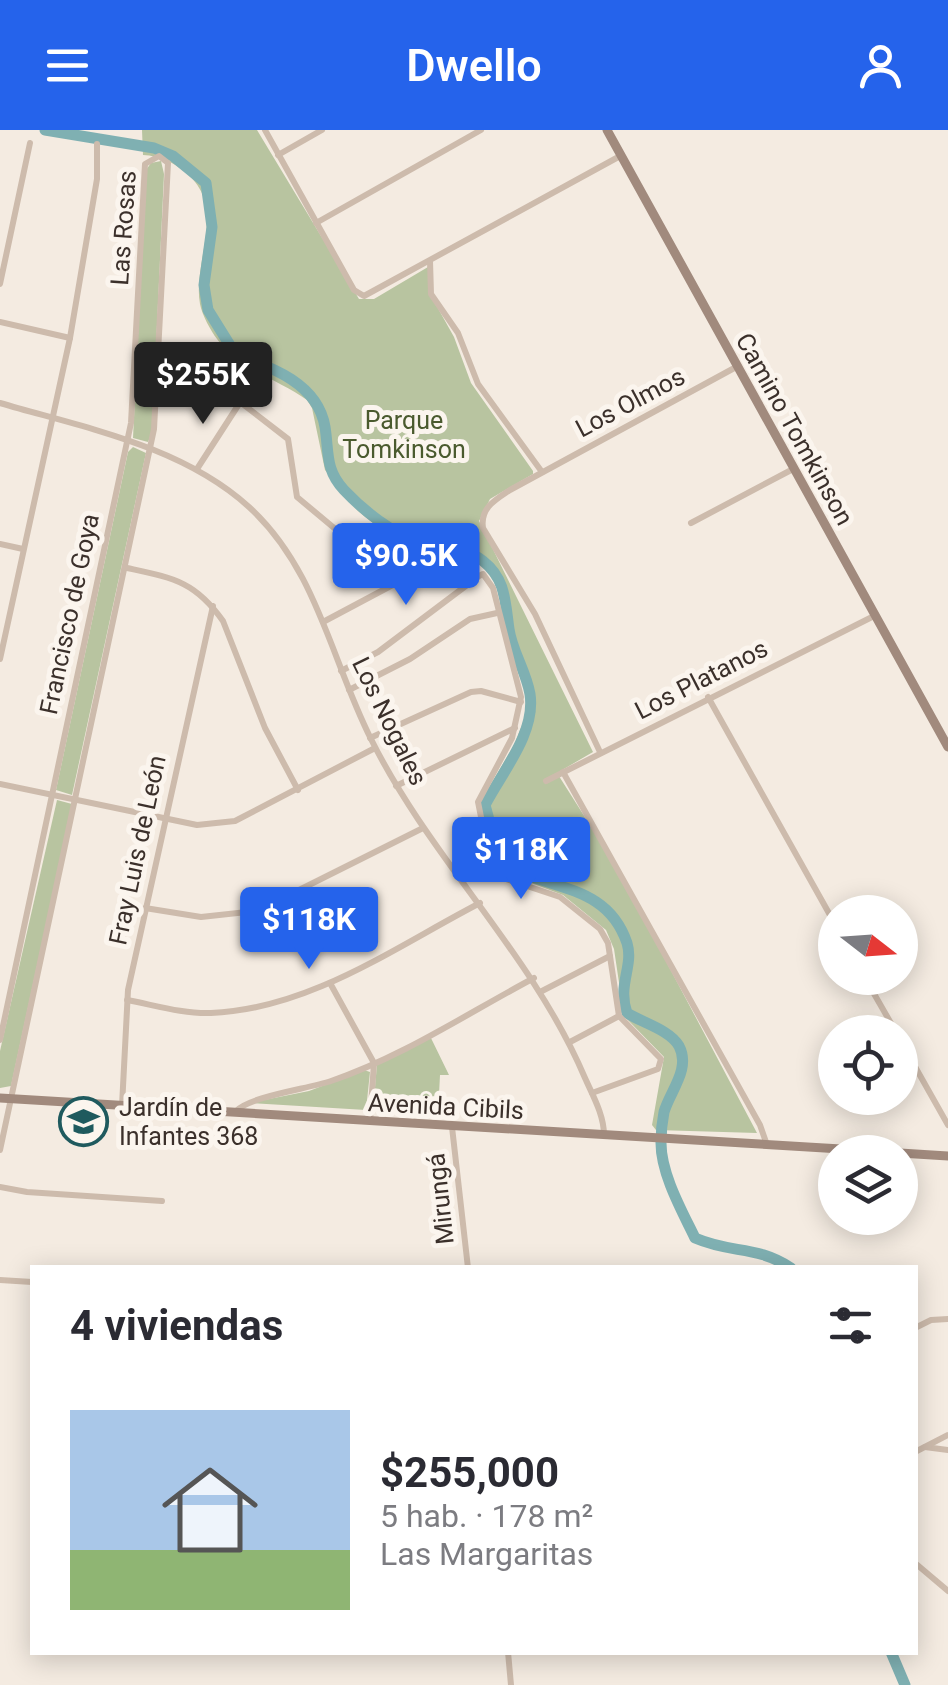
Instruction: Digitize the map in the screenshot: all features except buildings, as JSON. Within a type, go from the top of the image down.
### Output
[{"type":"street","points":[[265,130],[359,295],[370,296],[622,155]]},
{"type":"street","points":[[278,155],[322,130]]},
{"type":"street","points":[[316,223],[481,130]]},
{"type":"street","name":"Camino Tomkinson","points":[[608,130],[948,747]]},
{"type":"street","points":[[0,284],[30,143]]},
{"type":"street","points":[[0,659],[70,338],[97,179],[97,144]]},
{"type":"street","name":"Las Rosas","points":[[127,442],[145,164],[160,156],[168,163]]},
{"type":"street","name":"Francisco de Goya","points":[[0,1150],[5,1099],[151,449],[168,163]]},
{"type":"street","points":[[430,261],[431,294],[458,333],[478,384],[542,472]]},
{"type":"street","points":[[0,322],[70,338]]},
{"type":"street","points":[[156,395],[186,400],[218,353]]},
{"type":"street","name":"Los Olmos","points":[[600,752],[535,614],[482,524],[492,502],[738,366]]},
{"type":"street","points":[[205,375],[288,440],[298,497],[400,584]]},
{"type":"street","name":"Los Nogales","points":[[0,403],[151,449],[197,469],[248,506],[281,541],[308,584],[375,748],[424,828],[542,991],[592,1093],[604,1135]]},
{"type":"street","points":[[197,469],[239,404]]},
{"type":"street","name":"Francisco de Goya","points":[[0,1040],[127,442]]},
{"type":"street","points":[[691,523],[794,468]]},
{"type":"street","points":[[0,544],[24,549]]},
{"type":"street","points":[[323,622],[449,555]]},
{"type":"street","points":[[127,568],[184,582],[212,606],[223,622],[266,728],[298,790]]},
{"type":"street","points":[[341,671],[378,652],[483,574],[496,595],[520,683],[520,702],[516,728],[480,792],[478,802],[488,852],[506,879],[549,892],[586,914],[604,934],[619,1016],[659,1056],[658,1068],[592,1093]]},
{"type":"street","name":"Fray Luis de León","points":[[122,1106],[127,1000],[163,818],[212,606]]},
{"type":"street","points":[[349,690],[410,659],[470,619],[498,613]]},
{"type":"street","name":"Los Platanos","points":[[546,781],[874,616]]},
{"type":"street","points":[[370,738],[471,692],[482,691],[520,702]]},
{"type":"street","points":[[708,698],[819,895]]},
{"type":"street","points":[[396,786],[516,728]]},
{"type":"street","points":[[0,784],[197,825],[235,822],[375,748]]},
{"type":"street","points":[[563,772],[760,1124],[767,1145]]},
{"type":"street","points":[[145,908],[201,918],[257,911],[424,828]]},
{"type":"street","points":[[127,1000],[209,1013],[274,1004],[330,983],[480,903]]},
{"type":"street","points":[[542,991],[610,956]]},
{"type":"street","points":[[234,1114],[246,1102],[289,1094],[374,1063],[534,978]]},
{"type":"street","points":[[330,983],[374,1063],[370,1122]]},
{"type":"street","points":[[570,1042],[619,1016]]},
{"type":"street","points":[[918,1072],[948,1126]]},
{"type":"street","name":"Avenida Cibils","points":[[5,1099],[818,1148]]},
{"type":"street","name":"Mirungá","points":[[452,1127],[468,1265]]},
{"type":"street","points":[[918,1154],[948,1156]]},
{"type":"street","points":[[0,1187],[162,1201]]},
{"type":"street","points":[[0,1280],[30,1282]]},
{"type":"street","points":[[918,1326],[931,1320],[948,1320]]},
{"type":"street","points":[[918,1450],[948,1434]]},
{"type":"street","points":[[924,1447],[948,1450]]},
{"type":"street","points":[[918,1566],[948,1590]]},
{"type":"street","points":[[508,1655],[511,1685]]},
{"type":"green space","name":"Parque Tomkinson","points":[[142,130],[257,130],[359,299],[374,299],[428,267],[430,294],[454,337],[471,383],[533,471],[490,499],[479,521],[593,752],[557,773],[614,863],[757,1133],[656,1130],[652,1125],[664,1057],[624,1016],[614,949],[606,930],[563,895],[505,873],[490,850],[481,801],[514,745],[528,710],[527,694],[504,625],[501,592],[484,567],[465,555],[384,532],[358,511],[325,470],[307,400],[247,366],[217,339],[200,304],[205,201],[198,186],[180,168],[161,158],[143,155]]},
{"type":"green space","points":[[161,161],[164,174],[152,432],[148,442],[133,438],[146,170],[151,163]]},
{"type":"green space","points":[[133,447],[146,453],[72,795],[56,790],[128,452]]},
{"type":"green space","points":[[57,800],[72,804],[11,1086],[0,1088],[0,1051]]},
{"type":"green space","points":[[430,1036],[449,1075],[440,1075],[438,1114],[373,1110],[377,1064]]},
{"type":"green space","points":[[364,1070],[370,1072],[366,1110],[249,1103],[309,1091]]},
{"type":"waterway","points":[[45,130],[154,148],[173,156],[206,183],[212,227],[204,285],[208,310],[236,355],[291,379],[313,399],[321,412],[334,475],[369,513],[409,538],[468,552],[496,575],[530,694],[523,738],[485,805],[500,861],[590,898],[617,923],[629,951],[624,993],[627,1013],[669,1036],[682,1055],[681,1071],[664,1112],[661,1143],[668,1180],[695,1238],[766,1256],[785,1265]]},
{"type":"waterway","points":[[892,1655],[905,1685]]},
{"type":"place","name":"Jardín de Infantes 368","points":[[84,1121]]}]
